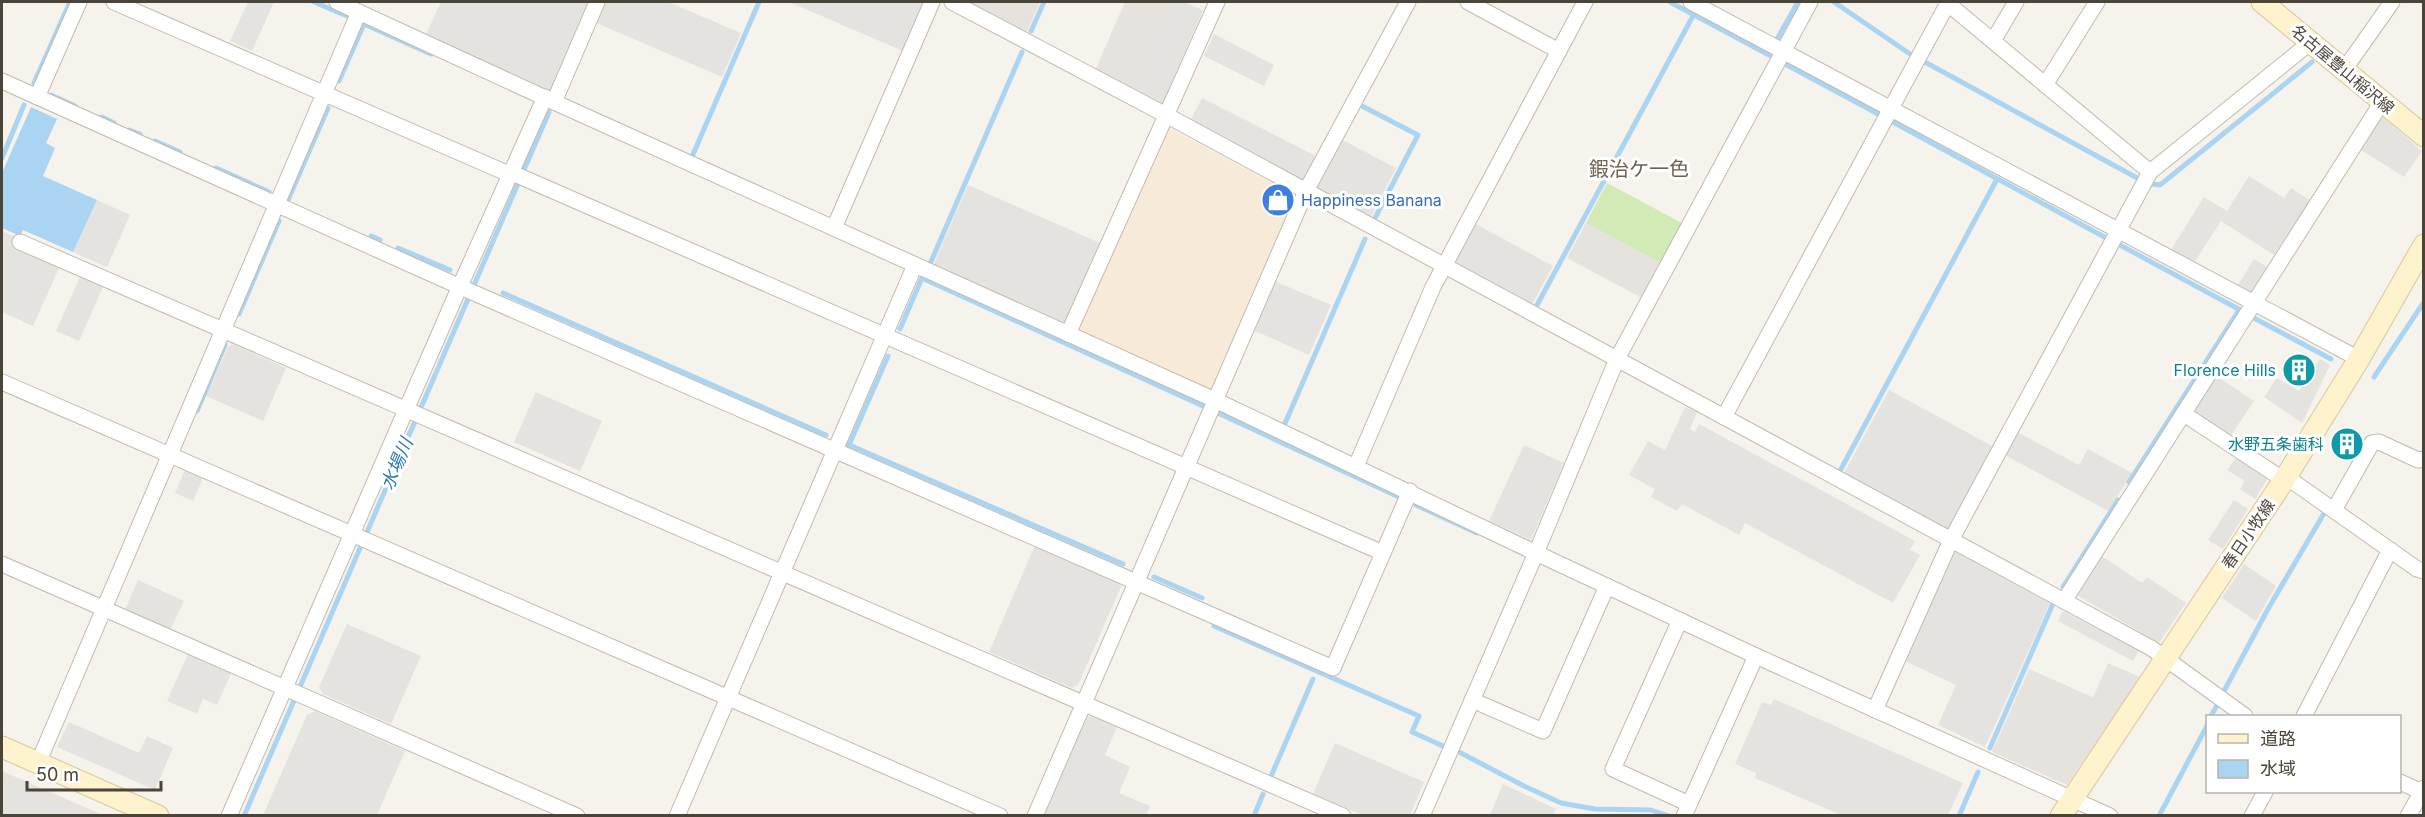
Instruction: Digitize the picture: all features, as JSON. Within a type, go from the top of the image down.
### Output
[{"type":"main road","name":"名古屋豊山稲沢線","points":[[2268,3],[2424,136]]},
{"type":"main road","name":"春日小牧線","points":[[2066,807],[2284,478],[2359,359],[2424,245]]},
{"type":"main road","points":[[2,747],[158,816]]},
{"type":"street","points":[[37,97],[79,2]]},
{"type":"street","points":[[114,2],[1383,553]]},
{"type":"street","points":[[337,2],[1215,400],[1536,553],[1875,710],[2066,807],[2110,816]]},
{"type":"street","points":[[228,816],[293,691],[549,99],[597,2]]},
{"type":"street","points":[[834,228],[932,2]]},
{"type":"street","points":[[952,2],[1166,115],[2151,648],[2242,715]]},
{"type":"street","points":[[1068,334],[1217,2]]},
{"type":"street","points":[[1035,816],[1306,191],[1408,2]]},
{"type":"street","points":[[1468,2],[1558,51]]},
{"type":"street","points":[[1356,466],[1444,266],[1585,2]]},
{"type":"street","points":[[1691,2],[2359,359]]},
{"type":"street","points":[[1422,816],[1617,359],[1810,2]]},
{"type":"street","points":[[1724,417],[1947,2],[2150,172]]},
{"type":"street","points":[[1993,41],[2016,2]]},
{"type":"street","points":[[2046,85],[2097,2]]},
{"type":"street","points":[[2344,70],[2392,2]]},
{"type":"street","points":[[38,763],[359,12]]},
{"type":"street","points":[[1875,710],[1951,540],[2150,172],[2311,42]]},
{"type":"street","points":[[2,81],[468,290],[1333,668],[1410,491]]},
{"type":"street","points":[[2064,601],[2382,102]]},
{"type":"street","points":[[20,242],[415,411],[1343,816]]},
{"type":"street","points":[[677,816],[915,265]]},
{"type":"street","points":[[2,382],[1000,816]]},
{"type":"street","points":[[2184,414],[2424,571]]},
{"type":"street","points":[[2334,510],[2372,443],[2379,442],[2418,460],[2424,459]]},
{"type":"street","points":[[2305,715],[2390,550]]},
{"type":"street","points":[[2,564],[577,816]]},
{"type":"street","points":[[1472,700],[1543,731],[1607,586]]},
{"type":"street","points":[[1680,620],[1613,769],[1686,810],[1756,656]]},
{"type":"street","points":[[2401,782],[2423,791],[2408,816]]},
{"type":"street","points":[[2252,816],[2264,793]]},
{"type":"shaded area","points":[[248,2],[274,2],[252,51],[230,41]]},
{"type":"shaded area","points":[[441,2],[591,2],[552,93],[426,34]]},
{"type":"shaded area","points":[[603,2],[668,2],[741,33],[722,77],[594,22]]},
{"type":"shaded area","points":[[789,2],[926,2],[905,52]]},
{"type":"shaded area","points":[[963,2],[1040,2],[1025,36]]},
{"type":"shaded area","points":[[1125,2],[1168,2],[1129,91],[1094,73]]},
{"type":"shaded area","points":[[1168,2],[1184,2],[1203,10],[1161,108],[1129,91]]},
{"type":"shaded area","points":[[1214,34],[1274,65],[1264,86],[1204,56]]},
{"type":"shaded area","points":[[1202,98],[1318,157],[1307,178],[1299,180],[1190,121]]},
{"type":"shaded area","points":[[2382,116],[2422,151],[2404,177],[2361,150]]},
{"type":"shaded area","points":[[1171,129],[1293,194],[1295,201],[1211,393],[1076,332],[1164,131]]},
{"type":"shaded area","points":[[1339,138],[1396,168],[1371,217],[1317,189],[1316,183]]},
{"type":"shaded area","points":[[2249,176],[2284,198],[2291,188],[2310,200],[2274,255],[2221,221],[2192,266],[2169,253],[2204,197],[2227,211]]},
{"type":"shaded area","points":[[968,185],[1100,243],[1064,326],[932,268]]},
{"type":"shaded area","points":[[97,200],[130,215],[107,267],[73,252]]},
{"type":"shaded area","points":[[1472,222],[1553,266],[1531,306],[1450,263]]},
{"type":"shaded area","points":[[1586,223],[1661,263],[1642,298],[1567,258]]},
{"type":"shaded area","points":[[2,231],[19,239],[15,248],[59,268],[33,326],[2,312]]},
{"type":"shaded area","points":[[2254,259],[2267,267],[2248,297],[2235,290]]},
{"type":"shaded area","points":[[80,277],[103,287],[79,341],[56,331]]},
{"type":"shaded area","points":[[1272,280],[1331,305],[1309,355],[1251,329]]},
{"type":"shaded area","points":[[233,344],[286,368],[263,421],[206,396],[228,347]]},
{"type":"shaded area","points":[[2320,359],[2330,365],[2302,423],[2264,397],[2277,378],[2299,391]]},
{"type":"shaded area","points":[[2215,375],[2254,401],[2229,438],[2196,417],[2193,409]]},
{"type":"shaded area","points":[[1889,390],[1996,448],[1951,531],[1844,473]]},
{"type":"shaded area","points":[[536,392],[602,421],[580,471],[514,442]]},
{"type":"shaded area","points":[[1685,407],[1697,412],[1690,429],[1695,432],[1699,424],[1915,541],[1910,550],[1920,555],[1893,603],[1745,523],[1739,535],[1682,504],[1677,511],[1651,497],[1655,489],[1629,475],[1648,441],[1665,450]]},
{"type":"shaded area","points":[[2015,431],[2079,465],[2088,449],[2132,473],[2108,511],[2003,454]]},
{"type":"shaded area","points":[[1524,445],[1564,463],[1531,540],[1489,521]]},
{"type":"shaded area","points":[[2236,458],[2268,478],[2255,499],[2240,489],[2245,481],[2227,470]]},
{"type":"shaded area","points":[[185,470],[203,478],[193,501],[175,493]]},
{"type":"shaded area","points":[[2234,500],[2248,509],[2223,549],[2208,540]]},
{"type":"shaded area","points":[[1035,545],[1118,582],[1121,587],[1078,685],[1072,688],[989,652]]},
{"type":"shaded area","points":[[1957,552],[2050,603],[1985,747],[1938,725],[1956,685],[1905,661],[1951,554]]},
{"type":"shaded area","points":[[2100,555],[2142,583],[2147,577],[2186,603],[2159,643],[2075,594]]},
{"type":"shaded area","points":[[2244,564],[2276,586],[2256,621],[2222,598]]},
{"type":"shaded area","points":[[138,580],[184,601],[170,630],[125,610]]},
{"type":"shaded area","points":[[2063,611],[2139,651],[2133,661],[2058,621]]},
{"type":"shaded area","points":[[347,624],[421,656],[391,724],[323,694],[319,687]]},
{"type":"shaded area","points":[[189,652],[232,671],[217,705],[203,699],[197,714],[167,701]]},
{"type":"shaded area","points":[[2108,663],[2140,677],[2119,709],[2093,698]]},
{"type":"shaded area","points":[[2029,669],[2119,709],[2067,785],[1992,752]]},
{"type":"shaded area","points":[[1774,699],[1963,783],[1948,815],[1841,815],[1755,778],[1756,773],[1735,764],[1762,702],[1771,705]]},
{"type":"shaded area","points":[[315,711],[405,751],[377,815],[263,815],[307,715]]},
{"type":"shaded area","points":[[1090,716],[1117,727],[1105,755],[1130,767],[1119,793],[1150,806],[1146,815],[1042,816],[1085,718]]},
{"type":"shaded area","points":[[69,722],[139,753],[147,736],[173,748],[155,790],[57,747]]},
{"type":"shaded area","points":[[1335,743],[1424,782],[1410,815],[1362,815],[1313,794]]},
{"type":"shaded area","points":[[2,771],[103,815],[2,815]]},
{"type":"shaded area","points":[[2,780],[81,815],[2,815]]},
{"type":"shaded area","points":[[1503,784],[1556,809],[1553,815],[1490,815]]},
{"type":"green space","points":[[1607,183],[1682,223],[1661,263],[1586,223]]},
{"type":"water","points":[[31,107],[57,119],[46,143],[55,148],[43,176],[97,200],[73,252],[23,230],[20,236],[2,228],[2,173]]},
{"type":"waterway","points":[[34,83],[70,2]]},
{"type":"waterway","points":[[314,2],[347,16]]},
{"type":"waterway","points":[[691,159],[759,2]]},
{"type":"waterway","points":[[1031,31],[1044,2]]},
{"type":"waterway","points":[[1670,2],[1769,55]]},
{"type":"waterway","points":[[1776,41],[1798,2]]},
{"type":"waterway","points":[[1834,2],[1913,56]]},
{"type":"waterway","points":[[1536,307],[1694,14]]},
{"type":"waterway","points":[[339,81],[364,24],[431,54]]},
{"type":"waterway","points":[[930,264],[1022,52]]},
{"type":"waterway","points":[[1923,61],[2139,179]]},
{"type":"waterway","points":[[2152,184],[2160,185],[2312,62]]},
{"type":"waterway","points":[[1785,64],[1880,115]]},
{"type":"waterway","points":[[51,95],[75,106]]},
{"type":"waterway","points":[[2,158],[24,105]]},
{"type":"waterway","points":[[1360,105],[1418,135],[1375,218]]},
{"type":"waterway","points":[[288,200],[328,108]]},
{"type":"waterway","name":"水場川","points":[[244,816],[549,112]]},
{"type":"waterway","points":[[102,117],[114,123]]},
{"type":"waterway","points":[[1891,121],[2108,239]]},
{"type":"waterway","points":[[129,130],[140,134]]},
{"type":"waterway","points":[[155,141],[180,152]]},
{"type":"waterway","points":[[216,168],[269,192]]},
{"type":"waterway","points":[[1840,471],[1997,179]]},
{"type":"waterway","points":[[239,314],[279,221]]},
{"type":"waterway","points":[[371,236],[380,240]]},
{"type":"waterway","points":[[1283,428],[1365,239]]},
{"type":"waterway","points":[[2118,244],[2242,311]]},
{"type":"waterway","points":[[398,248],[450,270]]},
{"type":"waterway","points":[[900,329],[922,278],[1203,406]]},
{"type":"waterway","points":[[503,293],[826,435]]},
{"type":"waterway","points":[[2374,377],[2424,302]]},
{"type":"waterway","points":[[2129,482],[2239,310]]},
{"type":"waterway","points":[[2252,317],[2331,359]]},
{"type":"waterway","points":[[197,411],[225,345]]},
{"type":"waterway","points":[[849,445],[888,356]]},
{"type":"waterway","points":[[1218,413],[1399,497]]},
{"type":"waterway","points":[[847,444],[1123,564]]},
{"type":"waterway","points":[[2063,587],[2118,500]]},
{"type":"waterway","points":[[1416,505],[1477,533]]},
{"type":"waterway","points":[[2223,693],[2268,609],[2323,515]]},
{"type":"waterway","points":[[1154,577],[1202,598]]},
{"type":"waterway","points":[[1990,748],[2052,606]]},
{"type":"waterway","points":[[1214,626],[1419,716],[1412,732],[1445,747]]},
{"type":"waterway","points":[[1272,774],[1313,679]]},
{"type":"waterway","points":[[2212,715],[2216,707]]},
{"type":"waterway","points":[[2159,816],[2206,728]]},
{"type":"waterway","points":[[1459,752],[1561,803],[1595,809],[1651,810],[1669,816]]},
{"type":"waterway","points":[[1959,816],[1978,772]]},
{"type":"waterway","points":[[1254,816],[1263,794]]},
{"type":"place","name":"Happiness Banana","points":[[1278,200]]},
{"type":"place","name":"Florence Hills","points":[[2299,370]]},
{"type":"place","name":"水野五条歯科","points":[[2347,444]]},
{"type":"district","name":"鍜治ケ一色","points":[[1639,169]]}]
